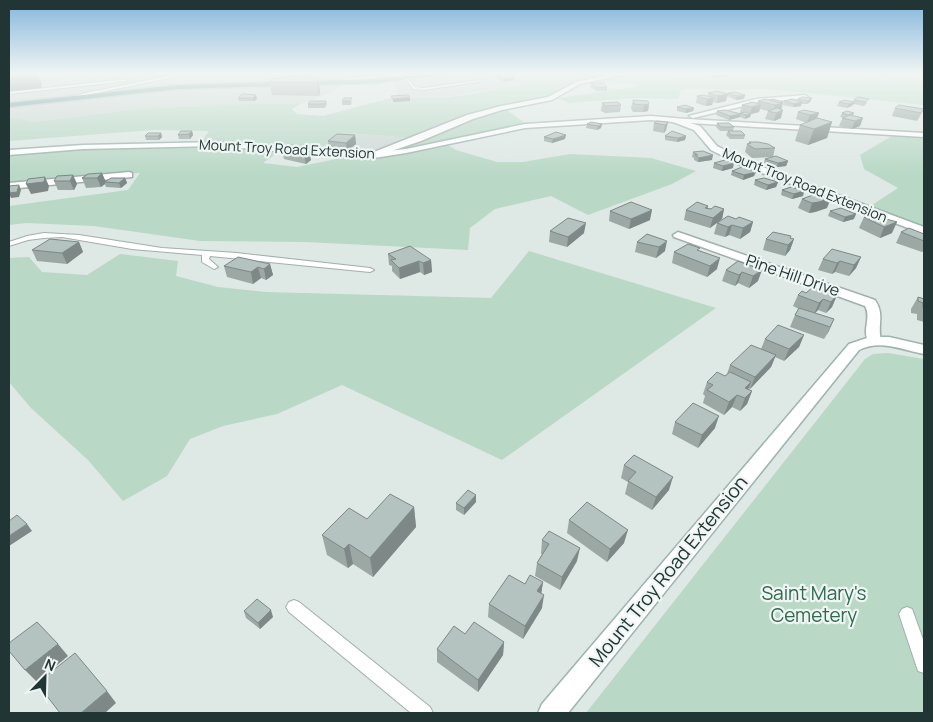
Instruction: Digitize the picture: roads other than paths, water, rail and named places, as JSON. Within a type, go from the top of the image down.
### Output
[{"type":"street","points":[[368,156],[485,112],[507,108]]},
{"type":"street","points":[[674,120],[727,108]]},
{"type":"street","name":"Mount Troy Road Extension","points":[[9,153],[83,147],[217,144],[368,156],[406,152],[525,126],[621,119],[674,120],[697,128],[714,148],[732,158],[924,231]]},
{"type":"street","points":[[674,120],[924,136]]},
{"type":"street","points":[[9,186],[129,175]]},
{"type":"street","name":"Pine Hill Drive","points":[[678,235],[870,303],[875,310],[876,316],[872,328],[874,340]]},
{"type":"street","points":[[874,340],[924,350]]},
{"type":"street","name":"Mount Troy Road Extension","points":[[551,713],[840,361],[860,343],[874,340]]},
{"type":"lane","points":[[9,244],[30,236],[42,234],[76,236],[145,249],[248,256],[370,270]]},
{"type":"lane","points":[[61,246],[76,236]]},
{"type":"lane","points":[[206,254],[205,260],[214,267]]},
{"type":"lane","points":[[294,606],[424,713]]},
{"type":"lane","points":[[907,614],[924,665]]},
{"type":"park label","name":"Saint Mary's Cemetery","points":[[814,604]]}]
